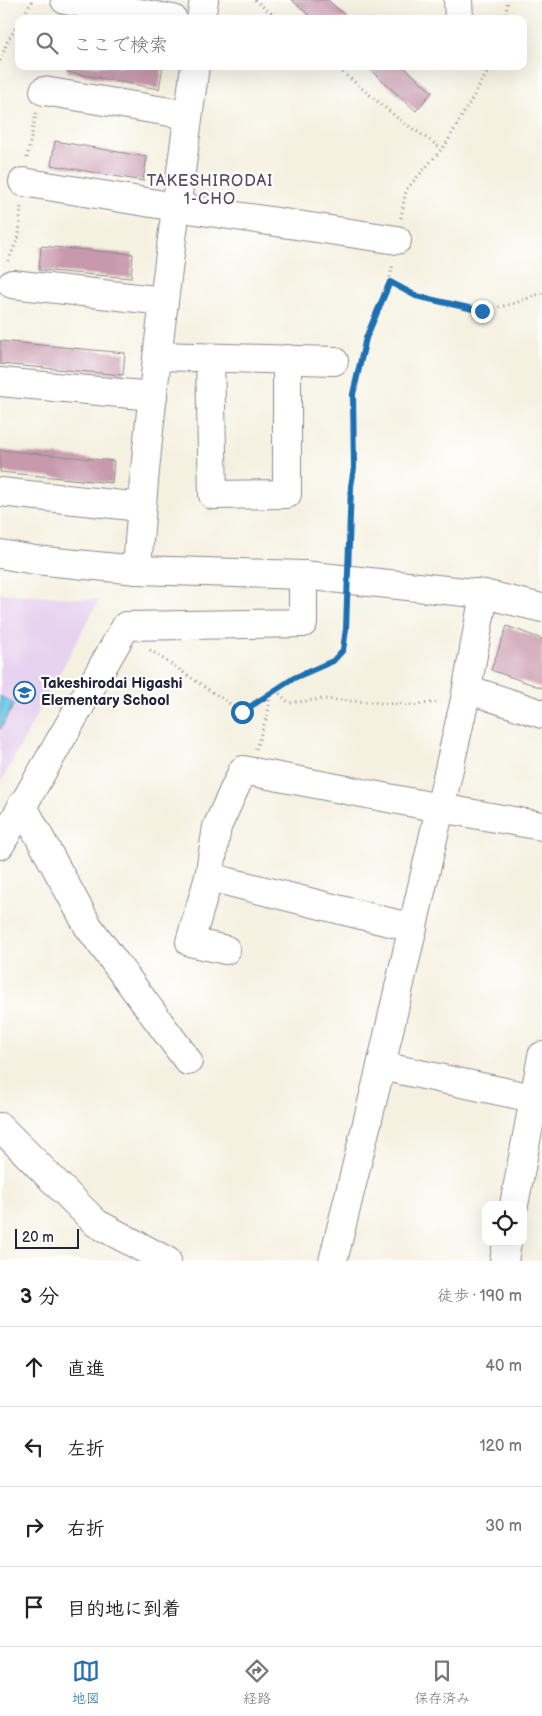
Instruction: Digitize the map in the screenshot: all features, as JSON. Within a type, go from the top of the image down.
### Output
[{"type":"street","points":[[65,0],[150,15]]},
{"type":"street","points":[[202,15],[204,0]]},
{"type":"street","points":[[458,0],[459,15]]},
{"type":"street","points":[[137,570],[141,508],[153,396],[194,70]]},
{"type":"street","points":[[44,91],[188,115]]},
{"type":"street","points":[[23,182],[176,208],[397,240]]},
{"type":"street","points":[[12,284],[164,301]]},
{"type":"street","points":[[158,356],[334,361]]},
{"type":"street","points":[[210,358],[213,495],[287,494],[286,360]]},
{"type":"street","points":[[0,382],[153,396]]},
{"type":"street","points":[[0,492],[141,508]]},
{"type":"street","points":[[0,554],[36,560],[137,570],[303,575],[484,594],[542,608]]},
{"type":"street","points":[[0,845],[126,626],[303,623],[303,575]]},
{"type":"street","points":[[333,1261],[413,928],[467,689],[484,594]]},
{"type":"street","points":[[467,689],[542,714]]},
{"type":"street","points":[[226,950],[190,942],[209,877],[217,827],[243,770],[542,826]]},
{"type":"street","points":[[22,805],[88,926],[188,1061]]},
{"type":"street","points":[[209,877],[413,928]]},
{"type":"street","points":[[515,1201],[542,1056]]},
{"type":"street","points":[[381,1066],[533,1098]]},
{"type":"street","points":[[0,1127],[96,1224],[167,1261]]},
{"type":"street","points":[[504,1261],[506,1246]]},
{"type":"path","points":[[25,15],[34,0]]},
{"type":"path","points":[[255,0],[273,15]]},
{"type":"path","points":[[506,15],[508,0]]},
{"type":"path","points":[[0,60],[8,40],[15,29]]},
{"type":"path","points":[[340,70],[400,120],[441,148]]},
{"type":"path","points":[[122,632],[242,712],[294,678],[333,661],[343,650],[346,629],[351,486],[354,468],[353,394],[366,338],[390,282],[406,190],[441,148],[489,70]]},
{"type":"path","points":[[390,282],[416,296],[482,311],[512,304],[542,293]]},
{"type":"path","points":[[276,690],[289,702],[322,700],[412,705],[436,702]]},
{"type":"path","points":[[253,772],[256,744],[268,712],[270,694]]},
{"type":"shaded area","name":"Takeshirodai Higashi Elementary School","points":[[0,593],[99,600],[0,784]]},
{"type":"water","points":[[0,696],[14,704],[0,730]]},
{"type":"building","points":[[292,0],[328,0],[345,15],[309,15]]},
{"type":"building","points":[[67,70],[162,70],[159,89],[67,72]]},
{"type":"building","points":[[370,70],[407,70],[432,92],[416,111]]},
{"type":"building","points":[[55,141],[147,157],[143,181],[51,165]]},
{"type":"building","points":[[41,246],[133,254],[131,278],[39,270]]},
{"type":"building","points":[[0,341],[125,353],[123,375],[0,364]]},
{"type":"building","points":[[0,450],[114,461],[112,483],[0,472]]},
{"type":"building","points":[[507,626],[542,639],[542,688],[491,670]]},
{"type":"place","name":"Takeshirodai Higashi Elementary School","points":[[25,692]]},
{"type":"district","name":"TAKESHIRODAI 1-CHO","points":[[210,189]]},
{"type":"route","points":[[242,712],[294,678],[333,661],[343,650],[346,629],[351,486],[354,468],[353,394],[366,338],[390,282],[416,296],[482,311]]}]
